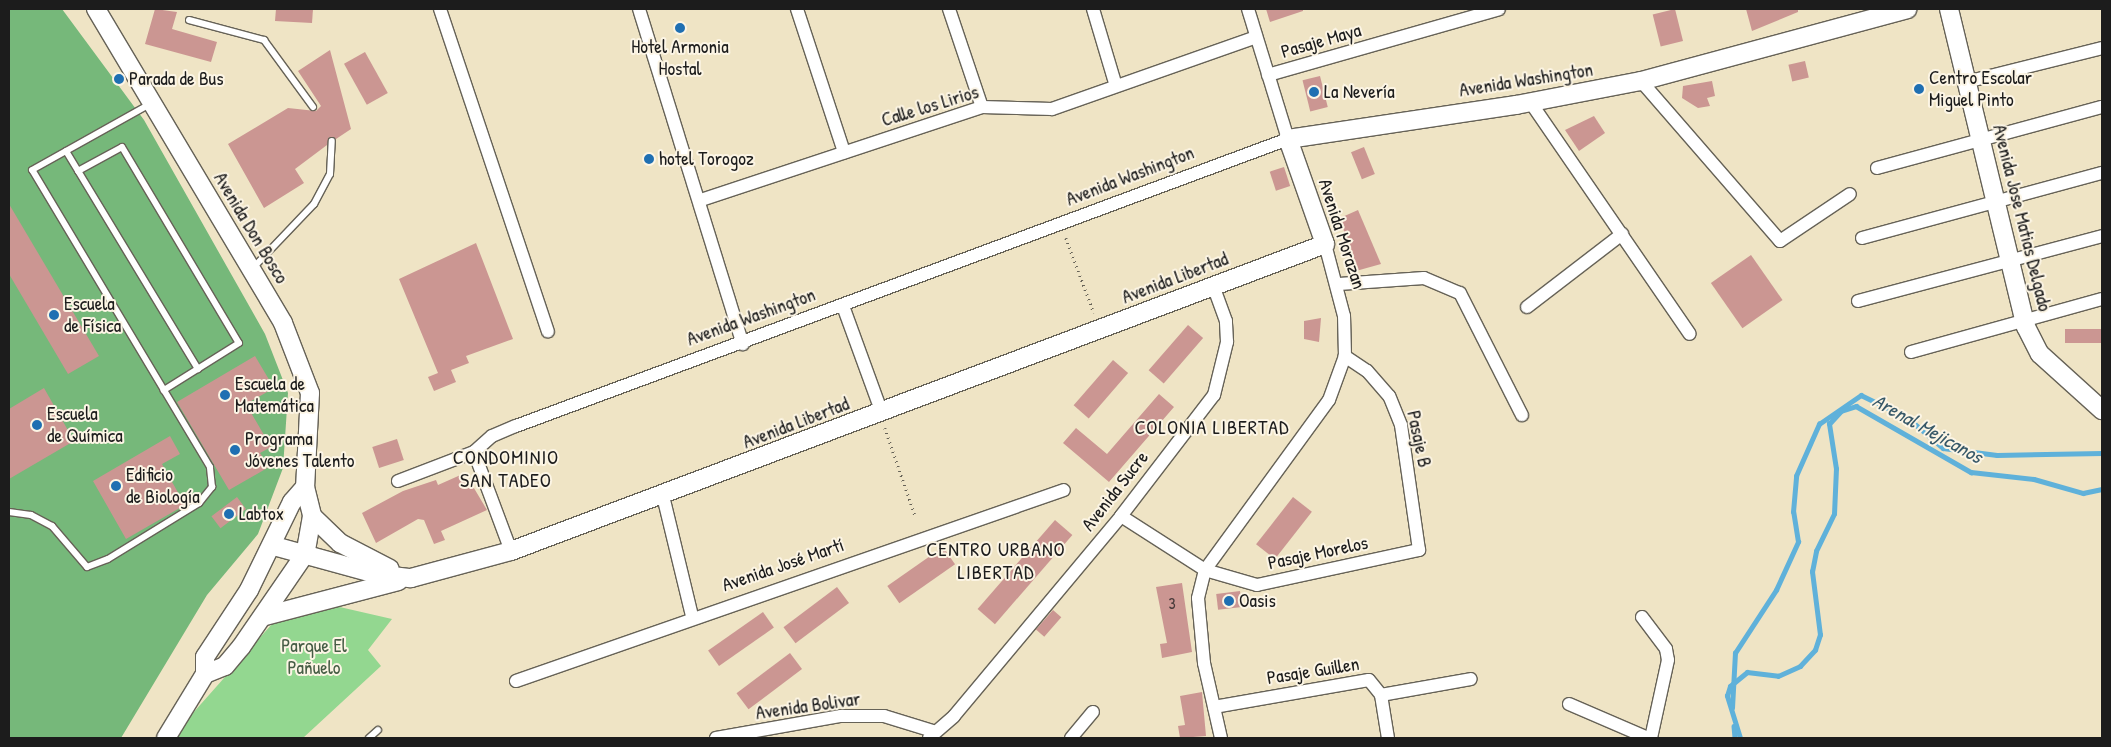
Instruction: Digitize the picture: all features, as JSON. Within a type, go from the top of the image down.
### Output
[{"type":"main road","name":"Avenida Don Bosco","points":[[96,9],[151,104],[283,322],[310,393],[305,487],[312,516],[305,554],[265,616],[225,666],[205,674]]},
{"type":"main road","name":"Avenida Washington","points":[[1288,139],[1530,103],[1641,81],[1907,9]]},
{"type":"main road","name":"Avenida Jose Matias Delgado","points":[[1948,9],[2025,322],[2040,354],[2102,410]]},
{"type":"main road","name":"Avenida Morazan","points":[[1288,139],[1325,244]]},
{"type":"main road","name":"Avenida Libertad","points":[[274,546],[376,574],[411,578],[511,551],[663,496],[883,421],[1213,286],[1325,244]]},
{"type":"main road","points":[[166,738],[205,674],[205,657],[274,546],[292,502],[305,487]]},
{"type":"main road","points":[[312,516],[340,543],[411,578]]},
{"type":"main road","points":[[265,616],[411,578]]},
{"type":"street","points":[[440,9],[548,331]]},
{"type":"street","points":[[639,9],[701,200],[743,344]]},
{"type":"street","points":[[797,9],[844,152]]},
{"type":"street","points":[[949,9],[982,107]]},
{"type":"street","points":[[1093,9],[1116,86]]},
{"type":"street","points":[[1248,9],[1288,139]]},
{"type":"street","name":"Pasaje Maya","points":[[1268,76],[1499,9]]},
{"type":"street","name":"Calle los Lirios","points":[[701,200],[982,107],[1052,109],[1256,37]]},
{"type":"street","points":[[1966,82],[2102,48]]},
{"type":"street","points":[[1641,81],[1780,241],[1850,194]]},
{"type":"street","points":[[1530,103],[1690,334]]},
{"type":"street","points":[[1877,168],[2102,107]]},
{"type":"street","name":"Avenida Washington","points":[[398,481],[474,452],[492,436],[743,344],[1288,139]]},
{"type":"street","points":[[1862,238],[1995,200],[2102,173]]},
{"type":"street","points":[[1527,307],[1622,234]]},
{"type":"street","points":[[1858,301],[2102,236]]},
{"type":"street","name":"Avenida Morazan","points":[[1205,570],[1329,400],[1345,356],[1339,284],[1325,244]]},
{"type":"street","points":[[1339,284],[1424,278],[1454,288],[1466,298],[1522,415]]},
{"type":"street","name":"Avenida Sucre","points":[[931,734],[954,716],[1120,516],[1214,395],[1227,342],[1226,321],[1213,286]]},
{"type":"street","points":[[1911,352],[2025,322],[2102,299]]},
{"type":"street","points":[[843,306],[883,421]]},
{"type":"street","name":"Pasaje B","points":[[1345,356],[1367,371],[1392,403],[1401,425],[1420,550]]},
{"type":"street","points":[[474,452],[511,551]]},
{"type":"street","name":"Avenida José Martí","points":[[516,681],[692,616],[1064,490]]},
{"type":"street","points":[[663,496],[692,616]]},
{"type":"street","name":"Pasaje Morelos","points":[[1120,516],[1205,570],[1257,585],[1420,550]]},
{"type":"street","points":[[1205,570],[1198,598],[1214,706],[1221,738]]},
{"type":"street","points":[[1569,704],[1650,738],[1668,660],[1666,649],[1642,617]]},
{"type":"street","name":"Pasaje Guillen","points":[[1214,706],[1369,680],[1380,695],[1471,680]]},
{"type":"street","points":[[1380,695],[1388,738]]},
{"type":"street","points":[[1071,738],[1093,712]]},
{"type":"street","name":"Avenida Bolivar","points":[[716,738],[841,716],[884,716],[931,734]]},
{"type":"lane","points":[[189,20],[264,40],[313,107]]},
{"type":"lane","points":[[9,512],[23,513],[52,526],[87,567],[108,560],[199,503],[212,487],[210,467],[32,170],[151,104]]},
{"type":"lane","points":[[252,270],[314,204],[330,174],[332,141]]},
{"type":"lane","points":[[78,171],[122,147],[239,343],[164,390]]},
{"type":"lane","points":[[66,151],[198,369]]},
{"type":"lane","points":[[369,738],[378,730]]},
{"type":"path","points":[[1066,238],[1096,319]]},
{"type":"path","points":[[883,421],[915,515]]},
{"type":"green space","points":[[9,9],[62,9],[144,120],[265,334],[288,393],[283,468],[258,534],[207,595],[121,738],[9,738]]},
{"type":"green space","name":"Parque El Pañuelo","points":[[296,597],[392,619],[368,650],[381,666],[303,738],[177,738],[185,722]]},
{"type":"building","points":[[155,9],[177,12],[172,29],[217,42],[211,62],[145,44]]},
{"type":"building","points":[[276,9],[313,9],[312,23],[275,21]]},
{"type":"building","points":[[1266,9],[1303,9],[1303,11],[1270,22]]},
{"type":"building","points":[[1675,9],[1683,41],[1661,47],[1653,15]]},
{"type":"building","points":[[1746,9],[1798,9],[1798,12],[1752,31]]},
{"type":"building","points":[[330,50],[351,129],[336,139],[329,137],[327,145],[295,169],[304,183],[264,208],[228,144],[288,108],[316,111],[321,106],[298,71]]},
{"type":"building","points":[[365,52],[388,93],[367,105],[344,64]]},
{"type":"building","points":[[1805,61],[1809,78],[1792,81],[1788,65]]},
{"type":"building","points":[[1320,76],[1328,107],[1310,111],[1303,80]]},
{"type":"building","points":[[1712,81],[1715,96],[1707,98],[1710,106],[1698,108],[1682,98],[1683,86]]},
{"type":"building","points":[[1594,116],[1605,133],[1579,151],[1565,130]]},
{"type":"building","points":[[1364,147],[1375,174],[1362,179],[1351,152]]},
{"type":"building","points":[[1284,167],[1290,186],[1276,191],[1270,172]]},
{"type":"building","name":"Escuela de Física","points":[[9,204],[99,356],[68,374],[9,274]]},
{"type":"building","points":[[1358,210],[1381,264],[1356,271],[1340,218]]},
{"type":"building","points":[[476,243],[513,339],[466,356],[469,363],[451,370],[456,382],[434,391],[428,377],[438,373],[399,279]]},
{"type":"building","points":[[1751,255],[1783,300],[1742,328],[1711,283]]},
{"type":"building","points":[[1321,318],[1319,342],[1304,339],[1304,321]]},
{"type":"building","points":[[1188,325],[1203,338],[1164,383],[1149,370]]},
{"type":"building","points":[[2065,329],[2102,329],[2102,343],[2065,343]]},
{"type":"building","points":[[255,356],[274,388],[246,404],[271,447],[260,453],[269,467],[229,490],[177,402]]},
{"type":"building","points":[[1113,360],[1128,373],[1089,418],[1074,405]]},
{"type":"building","name":"Escuela de Química","points":[[44,388],[74,441],[9,479],[9,409]]},
{"type":"building","points":[[1159,394],[1174,407],[1109,482],[1063,443],[1076,428],[1107,454]]},
{"type":"building","name":"Edificio de Biología","points":[[170,436],[180,454],[162,464],[185,505],[126,539],[93,481]]},
{"type":"building","points":[[397,439],[404,460],[379,468],[372,447]]},
{"type":"building","points":[[465,473],[487,510],[441,531],[445,540],[434,544],[424,520],[418,519],[376,543],[362,513],[403,491],[436,480],[438,485]]},
{"type":"building","name":"Labtox","points":[[237,497],[246,509],[220,528],[211,516]]},
{"type":"building","points":[[1293,497],[1312,512],[1275,559],[1256,544]]},
{"type":"building","points":[[1055,520],[1072,535],[995,624],[978,609]]},
{"type":"building","points":[[943,547],[955,564],[899,603],[887,586]]},
{"type":"building","points":[[1182,583],[1192,652],[1162,658],[1160,644],[1167,643],[1156,587]]},
{"type":"building","points":[[837,587],[849,603],[796,643],[783,627]]},
{"type":"building","name":"Oasis","points":[[1240,591],[1242,607],[1218,610],[1216,594]]},
{"type":"building","points":[[1053,610],[1061,617],[1044,637],[1036,630]]},
{"type":"building","points":[[763,612],[774,628],[719,666],[708,650]]},
{"type":"building","points":[[790,653],[802,669],[749,709],[736,693]]},
{"type":"building","points":[[1202,692],[1206,736],[1180,738],[1178,726],[1185,725],[1180,696]]},
{"type":"waterway","points":[[1732,708],[1735,653],[1776,590],[1798,542],[1793,512],[1796,476],[1819,424],[1861,395],[1908,418],[1943,448],[1997,455],[2102,453]]},
{"type":"waterway","name":"Arenal Mejicanos","points":[[1740,738],[1727,696],[1730,686],[1747,672],[1778,676],[1800,666],[1815,650],[1820,635],[1812,572],[1816,551],[1834,514],[1836,469],[1829,424],[1841,411],[1856,406],[1971,472],[2034,479],[2083,493],[2102,489]]},
{"type":"waterway","name":"Arenal Mejicanos","points":[[1734,726],[1735,738]]},
{"type":"place","name":"Hotel Armonia Hostal","points":[[680,28]]},
{"type":"place","name":"Parada de Bus","points":[[119,79]]},
{"type":"place","name":"Centro Escolar Miguel Pinto","points":[[1919,89]]},
{"type":"place","name":"La Nevería","points":[[1314,92]]},
{"type":"place","name":"hotel Torogoz","points":[[649,159]]},
{"type":"place","name":"Escuela de Física","points":[[54,315]]},
{"type":"place","name":"Escuela de Matemática","points":[[225,395]]},
{"type":"place","name":"Escuela de Química","points":[[37,425]]},
{"type":"place","name":"Programa Jóvenes Talento","points":[[235,450]]},
{"type":"place","name":"Edificio de Biología","points":[[116,486]]},
{"type":"place","name":"Labtox","points":[[229,514]]},
{"type":"place","name":"Oasis","points":[[1229,601]]},
{"type":"district","name":"COLONIA LIBERTAD","points":[[1212,426]]},
{"type":"district","name":"CONDOMINIO SAN TADEO","points":[[506,468]]},
{"type":"district","name":"CENTRO URBANO LIBERTAD","points":[[996,560]]}]
